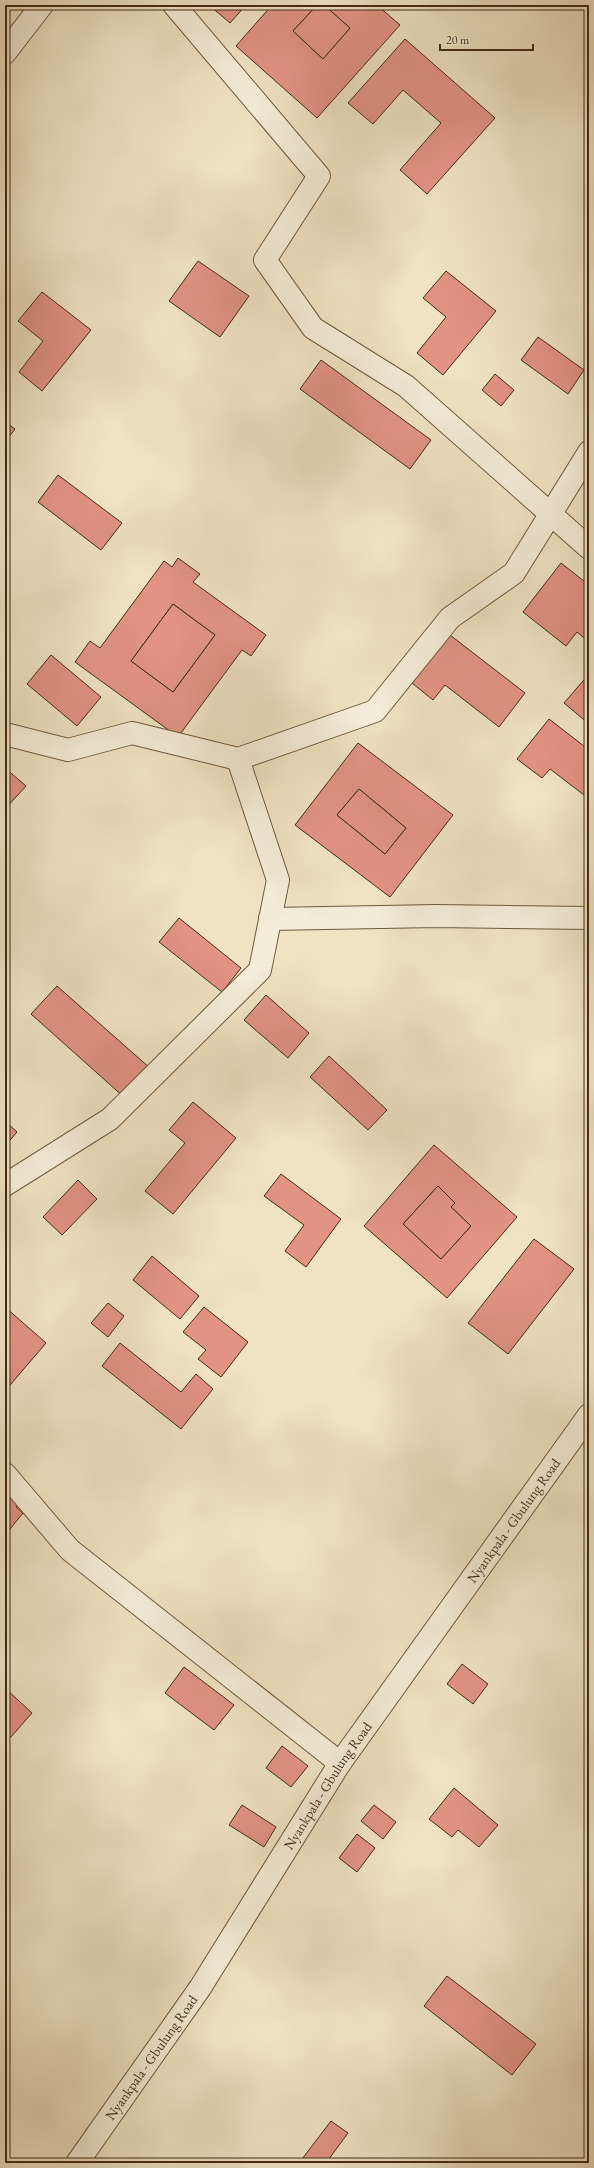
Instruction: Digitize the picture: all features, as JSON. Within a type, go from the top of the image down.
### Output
[{"type":"street","points":[[5,53],[42,5]]},
{"type":"street","points":[[174,5],[319,176],[265,260],[313,328],[406,386],[589,548]]},
{"type":"street","points":[[5,734],[68,750],[132,733],[238,759],[375,711],[450,618],[514,573],[589,452]]},
{"type":"street","points":[[5,1185],[110,1119],[260,970],[278,880],[238,759]]},
{"type":"street","points":[[270,919],[436,916],[589,918]]},
{"type":"street","name":"Nyankpala - Gbulung Road","points":[[77,2163],[200,1988],[340,1764],[589,1415]]},
{"type":"street","points":[[5,1474],[70,1550],[340,1764]]},
{"type":"building","points":[[209,5],[246,5],[230,23]]},
{"type":"building","points":[[272,5],[317,5],[293,31],[323,59],[350,28],[324,5],[377,5],[400,25],[317,118],[236,46]]},
{"type":"building","points":[[317,5],[324,5],[350,28],[323,59],[293,31]]},
{"type":"building","points":[[405,39],[495,118],[427,194],[400,170],[441,123],[403,90],[373,124],[348,103]]},
{"type":"building","points":[[198,261],[249,296],[220,337],[169,301]]},
{"type":"building","points":[[446,271],[496,311],[443,375],[417,353],[446,317],[423,298]]},
{"type":"building","points":[[42,292],[91,330],[42,391],[19,372],[43,341],[18,321]]},
{"type":"building","points":[[538,337],[584,370],[568,394],[521,360]]},
{"type":"building","points":[[321,360],[431,440],[410,469],[300,389]]},
{"type":"building","points":[[495,374],[514,390],[501,406],[482,390]]},
{"type":"building","points":[[5,422],[15,429],[5,442]]},
{"type":"building","points":[[58,475],[122,523],[101,550],[38,502]]},
{"type":"building","points":[[178,558],[200,574],[193,582],[266,635],[251,656],[242,650],[178,737],[75,662],[90,641],[100,648],[164,561],[172,567]],"holes":[[[173,604],[215,635],[173,692],[131,661]]]},
{"type":"building","points":[[561,563],[589,585],[589,642],[577,632],[566,646],[523,612]]},
{"type":"building","points":[[173,604],[215,635],[173,692],[131,661]]},
{"type":"building","points":[[450,635],[525,693],[499,727],[445,685],[433,700],[412,683]]},
{"type":"building","points":[[51,655],[101,697],[77,726],[27,684]]},
{"type":"building","points":[[589,674],[589,724],[564,703]]},
{"type":"building","points":[[549,719],[589,750],[588,798],[550,769],[542,778],[517,759]]},
{"type":"building","points":[[358,743],[453,815],[390,897],[295,825]],"holes":[[[359,789],[406,828],[385,854],[337,815]]]},
{"type":"building","points":[[5,768],[26,786],[5,809]]},
{"type":"building","points":[[359,789],[406,828],[385,854],[337,815]]},
{"type":"building","points":[[179,918],[241,968],[222,992],[159,942]]},
{"type":"building","points":[[57,986],[151,1069],[125,1098],[31,1014]]},
{"type":"building","points":[[266,995],[309,1033],[288,1058],[244,1020]]},
{"type":"building","points":[[329,1056],[387,1110],[368,1130],[310,1077]]},
{"type":"building","points":[[193,1102],[236,1138],[173,1214],[145,1191],[185,1143],[169,1130]]},
{"type":"building","points":[[5,1121],[17,1132],[5,1146]]},
{"type":"building","points":[[434,1145],[517,1217],[447,1298],[364,1226]],"holes":[[[438,1186],[455,1203],[451,1207],[471,1226],[441,1259],[403,1224]]]},
{"type":"building","points":[[281,1174],[341,1219],[306,1267],[285,1251],[304,1225],[264,1196]]},
{"type":"building","points":[[78,1180],[97,1199],[62,1235],[43,1217]]},
{"type":"building","points":[[438,1186],[455,1203],[451,1207],[471,1226],[441,1259],[403,1224]]},
{"type":"building","points":[[534,1239],[574,1269],[508,1354],[468,1323]]},
{"type":"building","points":[[152,1256],[199,1296],[180,1319],[133,1280]]},
{"type":"building","points":[[108,1303],[124,1316],[108,1337],[91,1323]]},
{"type":"building","points":[[5,1307],[46,1343],[5,1391]]},
{"type":"building","points":[[204,1307],[248,1342],[221,1377],[198,1359],[206,1350],[183,1332]]},
{"type":"building","points":[[120,1343],[181,1392],[196,1374],[213,1389],[181,1429],[102,1366]]},
{"type":"building","points":[[5,1490],[20,1502],[16,1507],[23,1513],[6,1534]]},
{"type":"building","points":[[462,1664],[488,1684],[473,1704],[447,1684]]},
{"type":"building","points":[[184,1667],[234,1705],[214,1730],[165,1693]]},
{"type":"building","points":[[5,1688],[32,1713],[10,1738],[5,1733]]},
{"type":"building","points":[[282,1746],[308,1766],[291,1787],[266,1768]]},
{"type":"building","points":[[454,1788],[498,1825],[479,1847],[458,1830],[452,1837],[429,1819]]},
{"type":"building","points":[[242,1805],[276,1827],[264,1847],[229,1825]]},
{"type":"building","points":[[374,1805],[396,1822],[383,1839],[361,1821]]},
{"type":"building","points":[[357,1834],[375,1848],[357,1872],[339,1858]]},
{"type":"building","points":[[447,1976],[536,2044],[512,2075],[424,2006]]},
{"type":"building","points":[[331,2121],[348,2133],[326,2163],[299,2163]]}]
